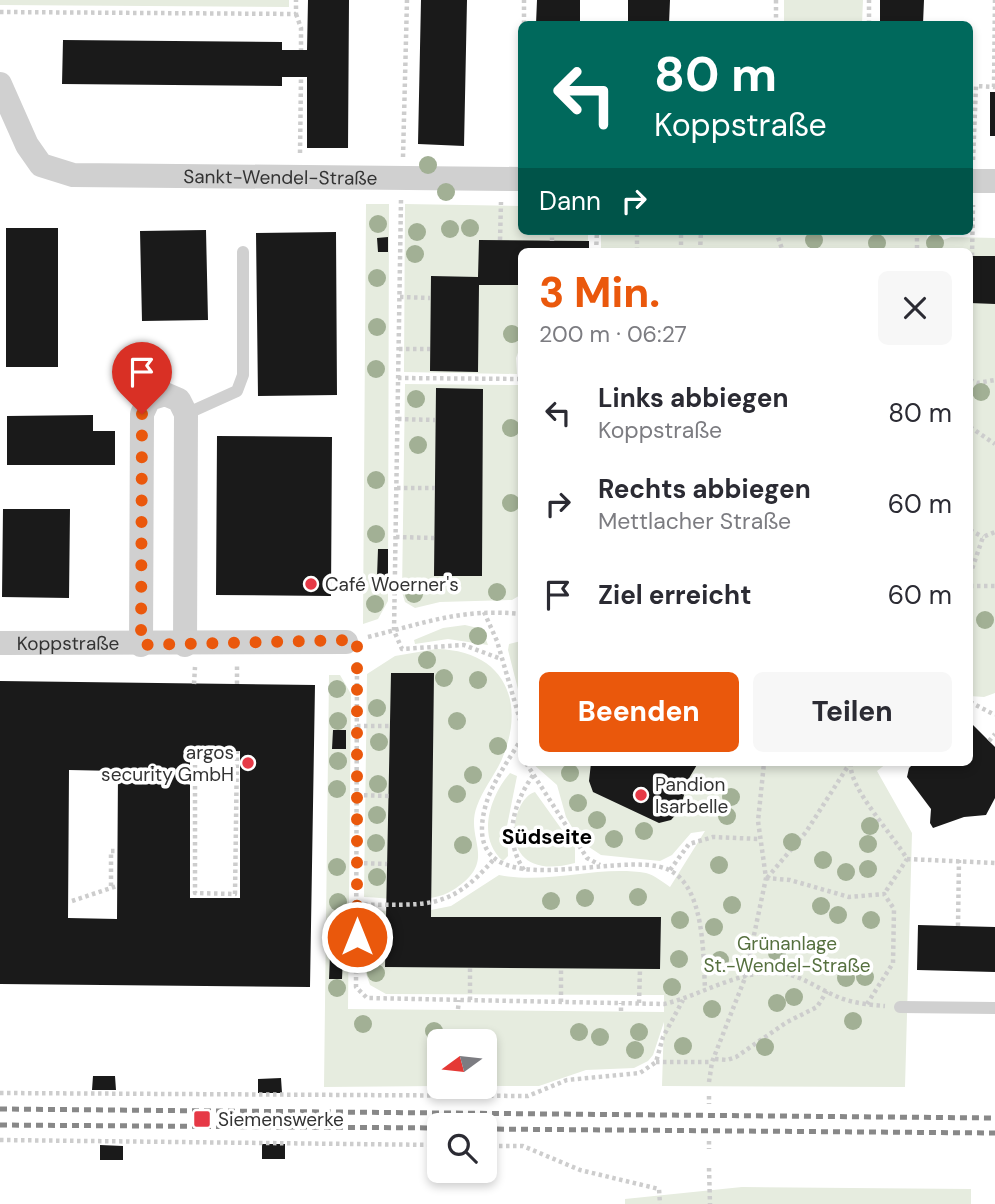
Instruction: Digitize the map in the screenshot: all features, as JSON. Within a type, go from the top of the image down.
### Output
[{"type":"street","name":"Sankt-Wendel-Straße","points":[[0,84],[26,145],[41,165],[73,175],[518,179]]},
{"type":"street","points":[[973,183],[995,181]]},
{"type":"street","points":[[141,645],[142,414],[149,399],[164,394],[179,400],[186,414],[185,645]]},
{"type":"street","name":"Koppstraße","points":[[0,643],[185,645],[352,641]]},
{"type":"lane","points":[[186,414],[237,391],[243,375],[243,252]]},
{"type":"lane","points":[[900,1007],[995,1008]]},
{"type":"path","points":[[296,0],[296,14],[302,27],[301,50]]},
{"type":"path","points":[[407,0],[394,631],[402,649],[464,645],[501,659]]},
{"type":"path","points":[[524,0],[524,21]]},
{"type":"path","points":[[776,0],[776,21]]},
{"type":"path","points":[[869,0],[869,21]]},
{"type":"path","points":[[973,159],[976,86],[994,88],[995,0]]},
{"type":"path","points":[[0,12],[296,14]]},
{"type":"path","points":[[299,176],[301,77]]},
{"type":"path","points":[[500,240],[501,202]]},
{"type":"path","points":[[552,235],[552,241]]},
{"type":"path","points":[[400,297],[430,298]]},
{"type":"path","points":[[399,349],[430,349]]},
{"type":"path","points":[[398,378],[518,379]]},
{"type":"path","points":[[973,380],[995,380]]},
{"type":"path","points":[[398,419],[435,420]]},
{"type":"path","points":[[973,428],[995,444]]},
{"type":"path","points":[[397,488],[435,488]]},
{"type":"path","points":[[973,532],[983,537]]},
{"type":"path","points":[[973,566],[983,537],[995,532]]},
{"type":"path","points":[[396,537],[435,538]]},
{"type":"path","points":[[973,586],[995,586]]},
{"type":"path","points":[[484,612],[497,641],[518,714]]},
{"type":"path","points":[[518,614],[484,612],[435,618],[352,641],[357,726],[356,987],[367,998],[664,1004],[683,999],[705,988],[745,978],[793,975],[827,991],[867,1004],[900,1007]]},
{"type":"path","points":[[973,704],[995,715]]},
{"type":"path","points":[[357,726],[390,726]]},
{"type":"path","points":[[989,741],[995,734]]},
{"type":"path","points":[[518,744],[486,804],[483,834],[494,859],[504,866],[524,870],[641,865],[670,870],[690,892],[702,925],[705,988]]},
{"type":"path","points":[[515,748],[518,751]]},
{"type":"path","points":[[195,751],[192,889],[195,893],[235,894],[237,751]]},
{"type":"path","points":[[528,766],[587,858],[601,866]]},
{"type":"path","points":[[709,1082],[714,1060],[745,978],[766,878],[760,839],[760,784],[763,766]]},
{"type":"path","points":[[766,878],[806,832],[848,766]]},
{"type":"path","points":[[850,766],[867,805],[894,835],[907,859]]},
{"type":"path","points":[[524,870],[514,856],[510,839],[519,800],[534,774]]},
{"type":"path","points":[[357,796],[389,796]]},
{"type":"path","points":[[670,870],[688,844],[713,837],[760,839]]},
{"type":"path","points":[[72,901],[114,886],[111,851],[118,851]]},
{"type":"path","points":[[357,905],[433,903],[449,899],[469,886],[494,859]]},
{"type":"path","points":[[907,859],[995,863]]},
{"type":"path","points":[[884,894],[907,859]]},
{"type":"path","points":[[958,926],[959,860]]},
{"type":"path","points":[[357,863],[387,864]]},
{"type":"path","points":[[766,878],[790,880],[849,897],[884,894]]},
{"type":"path","points":[[867,1004],[893,963],[894,909],[884,894]]},
{"type":"path","points":[[357,937],[386,938]]},
{"type":"path","points":[[470,967],[470,1000]]},
{"type":"path","points":[[556,1010],[561,968]]},
{"type":"path","points":[[639,1003],[640,969]]},
{"type":"path","points":[[0,1093],[528,1096],[566,1080],[640,1073],[656,1062],[727,1060],[736,1057],[787,1021],[817,1007],[827,991]]},
{"type":"path","points":[[656,1062],[665,1029],[683,999]]},
{"type":"path","points":[[458,1000],[458,1009]]},
{"type":"path","points":[[621,1003],[621,1011]]},
{"type":"path","points":[[709,1096],[709,1104]]},
{"type":"path","points":[[0,1140],[427,1145]]},
{"type":"path","points":[[709,1141],[709,1149]]},
{"type":"path","points":[[497,1146],[523,1146],[580,1170],[659,1189],[660,1204]]},
{"type":"path","points":[[709,1168],[710,1204]]},
{"type":"green space","points":[[0,0],[289,0],[289,7],[0,5]]},
{"type":"green space","points":[[784,0],[863,0],[862,21],[784,21]]},
{"type":"green space","points":[[366,204],[389,204],[388,601],[378,619],[363,624]]},
{"type":"green space","points":[[405,204],[518,206],[518,235],[588,235],[588,248],[518,248],[517,374],[404,372]]},
{"type":"green space","points":[[601,235],[927,235],[928,248],[601,248]]},
{"type":"green space","points":[[951,237],[995,238],[995,693],[984,697],[973,696],[973,248],[934,248],[938,242]]},
{"type":"green space","points":[[405,384],[518,385],[518,596],[512,600],[440,602],[415,608],[405,602],[402,592]]},
{"type":"green space","points":[[465,625],[482,629],[488,645],[448,639],[415,644],[414,640],[443,628]]},
{"type":"green space","points":[[518,642],[518,689],[508,650],[509,644]]},
{"type":"green space","points":[[436,649],[478,658],[504,682],[510,699],[512,717],[509,737],[502,759],[477,806],[474,818],[478,859],[475,869],[467,879],[444,895],[410,900],[364,897],[367,674],[395,656]]},
{"type":"green space","name":"Grünanlage St.-Wendel-Straße","points":[[329,675],[340,675],[351,694],[348,1009],[664,1012],[664,995],[386,994],[370,985],[363,965],[365,911],[431,910],[451,906],[499,875],[536,878],[628,871],[649,874],[670,887],[705,831],[691,833],[672,855],[660,861],[601,855],[580,841],[566,817],[557,785],[535,766],[883,766],[877,771],[912,833],[905,1087],[662,1086],[664,1022],[653,1055],[648,1061],[634,1068],[586,1070],[539,1086],[497,1086],[497,1029],[427,1029],[427,1086],[324,1087]]},
{"type":"green space","points":[[510,773],[517,776],[507,826],[508,856],[503,861],[495,852],[488,829],[492,805]]},
{"type":"green space","points":[[535,792],[575,848],[575,863],[549,867],[531,862],[520,852],[515,838],[515,823],[526,798]]},
{"type":"green space","points":[[742,1187],[971,1189],[971,1204],[625,1204],[625,1199]]},
{"type":"building","points":[[308,0],[349,0],[348,148],[307,148],[307,77],[282,77],[282,86],[62,84],[63,40],[282,42],[282,50],[307,50]]},
{"type":"building","points":[[421,0],[467,0],[464,146],[418,144]]},
{"type":"building","points":[[537,0],[580,0],[580,21],[536,21]]},
{"type":"building","points":[[628,0],[670,0],[669,21],[628,21]]},
{"type":"building","points":[[880,0],[924,0],[923,21],[880,21]]},
{"type":"building","points":[[990,92],[995,92],[995,136],[990,136]]},
{"type":"building","points":[[6,228],[58,228],[58,367],[6,367]]},
{"type":"building","points":[[206,230],[208,320],[142,321],[140,231]]},
{"type":"building","points":[[336,232],[337,395],[258,396],[256,233]]},
{"type":"building","points":[[388,237],[388,252],[378,252],[377,238]]},
{"type":"building","points":[[479,240],[589,241],[589,248],[518,248],[518,285],[479,285],[478,372],[430,371],[431,276],[478,277]]},
{"type":"building","points":[[973,256],[995,256],[995,304],[973,303]]},
{"type":"building","points":[[436,388],[483,389],[482,576],[434,576]]},
{"type":"building","points":[[93,415],[93,431],[115,431],[115,465],[7,465],[7,416]]},
{"type":"building","points":[[217,436],[332,437],[331,596],[216,595]]},
{"type":"building","points":[[3,509],[70,509],[69,598],[2,597]]},
{"type":"building","points":[[378,549],[388,549],[388,578],[377,577]]},
{"type":"building","points":[[391,673],[434,673],[431,917],[661,917],[660,969],[385,967]]},
{"type":"building","points":[[0,681],[315,685],[310,987],[0,984]],"holes":[[[190,751],[240,751],[240,898],[190,898]],[[69,770],[118,771],[117,919],[68,918]]]},
{"type":"building","points":[[973,725],[995,747],[995,798],[986,815],[964,817],[933,828],[930,823],[931,809],[907,777],[909,768],[973,766]]},
{"type":"building","points":[[333,730],[346,730],[346,749],[332,749]]},
{"type":"building","name":"Pandion Isarbelle","points":[[591,766],[696,766],[688,780],[680,810],[671,820],[659,823],[593,792],[589,781]]},
{"type":"building","points":[[918,925],[995,927],[995,972],[917,970]]},
{"type":"building","points":[[330,955],[343,956],[342,979],[329,979]]},
{"type":"building","points":[[93,1076],[115,1076],[116,1090],[92,1090]]},
{"type":"building","points":[[281,1078],[282,1093],[258,1093],[258,1079]]},
{"type":"building","points":[[262,1144],[285,1144],[285,1159],[262,1159]]},
{"type":"building","points":[[100,1145],[123,1146],[123,1160],[100,1160]]},
{"type":"railway","points":[[0,1109],[995,1118]]},
{"type":"railway","points":[[0,1125],[427,1128]]},
{"type":"railway","points":[[497,1129],[995,1133]]},
{"type":"place","name":"Café Woerner's","points":[[311,584]]},
{"type":"place","name":"argos security GmbH","points":[[248,763]]},
{"type":"place","name":"Pandion Isarbelle","points":[[641,795]]},
{"type":"place","name":"Siemenswerke","points":[[202,1119]]},
{"type":"district","name":"Südseite","points":[[547,837]]},
{"type":"route","points":[[142,414],[141,645],[237,645],[357,640],[357,937]]}]
